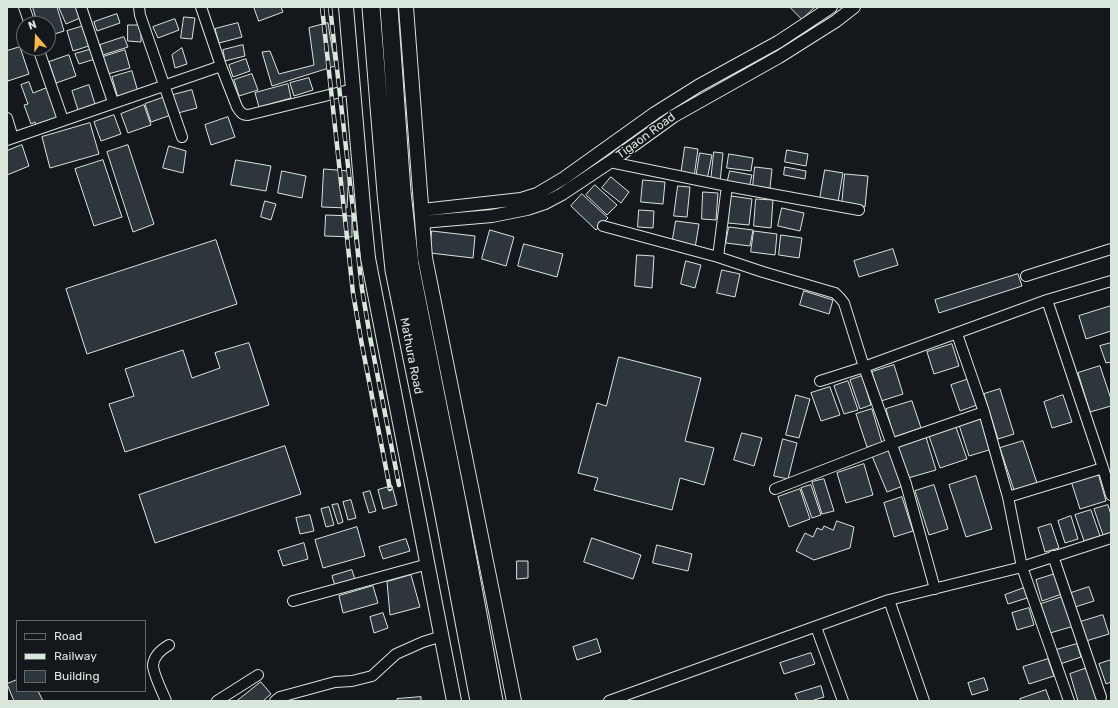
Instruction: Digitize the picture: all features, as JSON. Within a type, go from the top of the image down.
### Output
[{"type":"highway","name":"Mathura Road","points":[[371,7],[386,193],[394,270],[479,701]]},
{"type":"highway","name":"Mathura Road","points":[[389,7],[402,192],[410,265],[494,701]]},
{"type":"main road","points":[[346,7],[368,258],[454,701]]},
{"type":"main road","points":[[406,7],[425,258],[514,701]]},
{"type":"street","points":[[81,7],[113,102]]},
{"type":"street","points":[[139,7],[140,15],[182,137]]},
{"type":"street","points":[[201,7],[237,107],[244,115],[353,89]]},
{"type":"street","name":"Tigaon Road","points":[[422,216],[521,199],[534,195],[564,178],[654,113],[698,86],[791,34],[831,7]]},
{"type":"street","name":"Tigaon Road","points":[[422,216],[492,216],[527,209],[545,203],[562,194],[610,162],[674,116],[779,57],[836,21],[854,7]]},
{"type":"street","points":[[791,34],[800,44]]},
{"type":"street","points":[[41,56],[64,120]]},
{"type":"street","points":[[7,118],[10,139],[165,84],[221,66]]},
{"type":"street","points":[[610,162],[727,186],[859,210]]},
{"type":"street","points":[[718,257],[727,186]]},
{"type":"street","points":[[603,226],[718,257],[835,294],[840,298],[844,303],[864,367],[906,484],[935,589]]},
{"type":"street","points":[[1026,276],[1111,249]]},
{"type":"street","points":[[820,381],[957,334],[1047,300],[1111,281]]},
{"type":"street","points":[[1047,300],[1111,495]]},
{"type":"street","points":[[957,334],[984,412],[1008,497],[1022,567],[1069,701]]},
{"type":"street","points":[[775,489],[891,444],[984,412]]},
{"type":"street","points":[[1008,497],[1103,468]]},
{"type":"street","points":[[609,701],[889,600],[1022,567],[1111,538]]},
{"type":"street","points":[[1053,556],[1102,697]]},
{"type":"street","points":[[292,602],[428,564]]},
{"type":"street","points":[[889,600],[924,701]]},
{"type":"street","points":[[816,627],[842,701]]},
{"type":"street","points":[[275,701],[280,697],[335,682],[352,681],[372,676],[396,654],[423,642],[442,636]]},
{"type":"street","points":[[166,701],[157,680],[153,664],[162,649],[169,646]]},
{"type":"street","points":[[224,699],[258,675]]},
{"type":"building","points":[[33,7],[57,7],[64,31],[56,34],[56,16],[36,16]]},
{"type":"building","points":[[76,7],[80,18],[66,24],[59,8]]},
{"type":"building","points":[[254,7],[281,7],[283,12],[259,21]]},
{"type":"building","points":[[790,7],[815,7],[802,19]]},
{"type":"building","points":[[117,14],[120,23],[97,31],[94,22]]},
{"type":"building","points":[[184,17],[195,18],[192,39],[181,38]]},
{"type":"building","points":[[175,19],[179,30],[158,38],[153,27]]},
{"type":"building","points":[[238,23],[242,37],[219,43],[215,29]]},
{"type":"building","points":[[328,23],[335,66],[272,86],[262,52],[270,51],[279,74],[314,65],[309,28]]},
{"type":"building","points":[[87,25],[92,45],[73,51],[67,31]]},
{"type":"building","points":[[128,25],[141,25],[141,42],[128,41]]},
{"type":"building","points":[[124,37],[128,47],[103,55],[100,45]]},
{"type":"building","points":[[243,45],[245,56],[225,61],[223,50]]},
{"type":"building","points":[[16,48],[16,56],[23,56],[29,74],[8,81],[7,51]]},
{"type":"building","points":[[182,48],[187,64],[175,68],[172,55]]},
{"type":"building","points":[[92,49],[95,59],[79,64],[75,54]]},
{"type":"building","points":[[125,50],[130,68],[108,74],[103,57]]},
{"type":"building","points":[[69,55],[76,76],[56,83],[49,62]]},
{"type":"building","points":[[246,59],[250,71],[233,77],[229,65]]},
{"type":"building","points":[[132,71],[138,92],[118,98],[112,77]]},
{"type":"building","points":[[252,74],[258,90],[239,96],[234,80]]},
{"type":"building","points":[[309,78],[313,90],[294,96],[290,83]]},
{"type":"building","points":[[29,82],[33,93],[51,86],[61,117],[36,126],[35,122],[31,124],[24,105],[28,104],[21,85]]},
{"type":"building","points":[[288,84],[291,98],[259,107],[255,93]]},
{"type":"building","points":[[89,85],[95,104],[78,110],[72,91]]},
{"type":"building","points":[[192,90],[197,108],[178,113],[173,95]]},
{"type":"building","points":[[165,97],[171,115],[151,122],[145,104]]},
{"type":"building","points":[[144,105],[151,125],[128,133],[121,114]]},
{"type":"building","points":[[114,115],[121,134],[101,141],[94,122]]},
{"type":"building","points":[[228,117],[235,137],[211,145],[205,125]]},
{"type":"building","points":[[90,123],[99,154],[50,168],[42,137]]},
{"type":"building","points":[[22,145],[29,166],[7,175],[7,151]]},
{"type":"building","points":[[128,145],[154,224],[133,232],[107,152]]},
{"type":"building","points":[[169,146],[186,151],[183,173],[163,168]]},
{"type":"building","points":[[685,147],[698,149],[694,177],[681,175]]},
{"type":"building","points":[[787,150],[808,154],[806,166],[785,162]]},
{"type":"building","points":[[714,152],[723,153],[720,182],[711,181]]},
{"type":"building","points":[[700,153],[712,155],[707,180],[696,178]]},
{"type":"building","points":[[729,154],[753,158],[751,171],[727,168]]},
{"type":"building","points":[[103,160],[122,217],[94,226],[75,169]]},
{"type":"building","points":[[236,160],[271,166],[266,191],[231,185]]},
{"type":"building","points":[[755,167],[772,169],[770,188],[753,186]]},
{"type":"building","points":[[785,167],[806,171],[805,179],[784,175]]},
{"type":"building","points":[[324,169],[349,171],[347,208],[322,207]]},
{"type":"building","points":[[825,170],[843,173],[838,202],[820,199]]},
{"type":"building","points":[[282,171],[306,176],[302,198],[278,193]]},
{"type":"building","points":[[730,171],[752,175],[749,188],[727,184]]},
{"type":"building","points":[[845,174],[868,176],[865,207],[842,204]]},
{"type":"building","points":[[611,177],[629,192],[621,203],[602,188]]},
{"type":"building","points":[[643,180],[665,182],[663,204],[641,202]]},
{"type":"building","points":[[595,185],[617,205],[607,215],[586,195]]},
{"type":"building","points":[[678,186],[690,187],[687,217],[674,216]]},
{"type":"building","points":[[703,192],[718,193],[716,220],[702,219]]},
{"type":"building","points":[[582,194],[608,218],[596,230],[571,206]]},
{"type":"building","points":[[731,196],[752,199],[749,225],[728,223]]},
{"type":"building","points":[[756,199],[773,200],[771,228],[754,226]]},
{"type":"building","points":[[265,201],[276,204],[271,220],[261,217]]},
{"type":"building","points":[[782,208],[804,213],[800,231],[778,226]]},
{"type":"building","points":[[639,210],[654,211],[653,228],[638,227]]},
{"type":"building","points":[[326,215],[352,216],[352,237],[325,236]]},
{"type":"building","points":[[676,221],[699,224],[695,248],[672,244]]},
{"type":"building","points":[[729,227],[753,230],[750,246],[726,243]]},
{"type":"building","points":[[490,230],[514,237],[506,266],[482,259]]},
{"type":"building","points":[[432,231],[475,236],[473,258],[430,253]]},
{"type":"building","points":[[754,231],[777,234],[775,255],[751,252]]},
{"type":"building","points":[[781,235],[802,238],[799,258],[779,255]]},
{"type":"building","points":[[216,240],[237,304],[87,354],[66,289]]},
{"type":"building","points":[[524,244],[563,254],[557,277],[518,266]]},
{"type":"building","points":[[893,249],[898,265],[859,277],[854,261]]},
{"type":"building","points":[[637,255],[654,256],[652,288],[635,286]]},
{"type":"building","points":[[686,261],[701,265],[695,288],[681,284]]},
{"type":"building","points":[[722,270],[740,274],[735,297],[717,293]]},
{"type":"building","points":[[1018,274],[1022,286],[939,313],[935,300]]},
{"type":"building","points":[[804,291],[833,300],[829,314],[800,305]]},
{"type":"building","points":[[1111,306],[1111,331],[1086,339],[1079,316]]},
{"type":"building","points":[[249,343],[269,405],[125,452],[109,404],[134,396],[125,369],[183,350],[192,378],[220,368],[215,353]]},
{"type":"building","points":[[1111,343],[1111,362],[1106,363],[1100,346]]},
{"type":"building","points":[[952,344],[959,366],[934,374],[927,352]]},
{"type":"building","points":[[619,357],[701,378],[685,441],[714,448],[704,485],[680,478],[672,510],[594,490],[598,478],[578,473],[597,403],[606,406]]},
{"type":"building","points":[[894,365],[903,394],[881,401],[872,372]]},
{"type":"building","points":[[1100,366],[1111,399],[1111,406],[1090,412],[1078,373]]},
{"type":"building","points":[[862,376],[871,405],[860,409],[850,380]]},
{"type":"building","points":[[969,379],[977,405],[960,411],[951,385]]},
{"type":"building","points":[[848,381],[858,410],[844,414],[834,386]]},
{"type":"building","points":[[830,387],[840,415],[821,421],[811,393]]},
{"type":"building","points":[[1000,389],[1014,434],[998,439],[984,394]]},
{"type":"building","points":[[796,395],[810,399],[799,438],[786,435]]},
{"type":"building","points":[[1063,395],[1072,422],[1052,428],[1044,402]]},
{"type":"building","points":[[912,401],[921,428],[894,437],[886,409]]},
{"type":"building","points":[[872,409],[882,443],[867,447],[856,414]]},
{"type":"building","points":[[982,418],[992,449],[969,456],[959,425]]},
{"type":"building","points":[[956,427],[967,459],[940,468],[929,436]]},
{"type":"building","points":[[742,433],[762,438],[754,466],[734,460]]},
{"type":"building","points":[[926,437],[936,470],[908,478],[898,446]]},
{"type":"building","points":[[783,439],[797,443],[788,479],[774,476]]},
{"type":"building","points":[[1023,441],[1037,483],[1014,490],[1000,448]]},
{"type":"building","points":[[285,446],[301,494],[155,543],[139,495]]},
{"type":"building","points":[[888,449],[903,486],[887,492],[872,456]]},
{"type":"building","points":[[864,464],[873,495],[846,503],[837,473]]},
{"type":"building","points":[[1098,473],[1106,501],[1080,509],[1071,481]]},
{"type":"building","points":[[976,476],[992,529],[966,537],[949,485]]},
{"type":"building","points":[[824,479],[834,511],[822,514],[812,482]]},
{"type":"building","points":[[811,485],[821,515],[812,518],[801,488]]},
{"type":"building","points":[[934,485],[948,529],[929,535],[915,491]]},
{"type":"building","points":[[392,486],[397,505],[383,509],[378,490]]},
{"type":"building","points":[[800,489],[810,519],[789,527],[778,497]]},
{"type":"building","points":[[370,491],[376,511],[369,513],[363,493]]},
{"type":"building","points":[[902,497],[913,531],[894,537],[884,503]]},
{"type":"building","points":[[351,500],[356,518],[348,520],[343,502]]},
{"type":"building","points":[[338,504],[343,522],[338,524],[332,505]]},
{"type":"building","points":[[1108,505],[1111,515],[1111,533],[1103,535],[1094,509]]},
{"type":"building","points":[[329,507],[334,525],[326,527],[321,509]]},
{"type":"building","points":[[1091,510],[1100,536],[1084,541],[1075,515]]},
{"type":"building","points":[[310,515],[314,531],[300,534],[296,518]]},
{"type":"building","points":[[1071,516],[1078,539],[1065,543],[1058,521]]},
{"type":"building","points":[[837,521],[854,527],[850,548],[814,560],[796,551],[805,533],[813,537],[817,528],[822,530],[824,526],[833,530]]},
{"type":"building","points":[[1051,524],[1059,548],[1045,552],[1038,528]]},
{"type":"building","points":[[357,527],[365,556],[323,568],[315,540]]},
{"type":"building","points":[[592,538],[641,555],[633,579],[584,562]]},
{"type":"building","points":[[406,539],[410,551],[383,559],[379,547]]},
{"type":"building","points":[[304,543],[308,559],[283,566],[278,551]]},
{"type":"building","points":[[657,545],[692,554],[688,571],[653,563]]},
{"type":"building","points":[[517,561],[528,561],[528,578],[517,579]]},
{"type":"building","points":[[352,570],[356,583],[336,589],[332,576]]},
{"type":"building","points":[[1055,574],[1062,594],[1042,601],[1036,580]]},
{"type":"building","points":[[411,575],[420,607],[390,615],[387,582]]},
{"type":"building","points":[[373,586],[378,603],[343,613],[339,596]]},
{"type":"building","points":[[1089,587],[1094,601],[1075,607],[1071,593]]},
{"type":"building","points":[[1024,588],[1027,598],[1008,604],[1005,595]]},
{"type":"building","points":[[1065,596],[1074,626],[1050,633],[1041,604]]},
{"type":"building","points":[[1029,608],[1034,625],[1017,630],[1012,613]]},
{"type":"building","points":[[383,613],[388,628],[374,633],[370,617]]},
{"type":"building","points":[[1103,615],[1109,634],[1086,641],[1080,622]]},
{"type":"building","points":[[597,639],[601,652],[577,660],[573,647]]},
{"type":"building","points":[[1077,644],[1081,657],[1060,664],[1056,650]]},
{"type":"building","points":[[811,653],[815,664],[784,674],[780,663]]},
{"type":"building","points":[[1048,659],[1054,676],[1029,684],[1023,667]]},
{"type":"building","points":[[1111,660],[1111,682],[1106,684],[1099,664]]},
{"type":"building","points":[[1090,667],[1100,701],[1078,701],[1070,674]]},
{"type":"building","points":[[984,678],[988,690],[972,695],[968,683]]},
{"type":"building","points":[[16,680],[16,692],[38,692],[43,701],[14,701],[7,684]]},
{"type":"building","points":[[261,682],[271,694],[263,701],[237,701]]},
{"type":"building","points":[[821,686],[824,697],[811,701],[798,701],[795,694]]},
{"type":"building","points":[[1046,690],[1050,701],[1021,701],[1020,699]]},
{"type":"building","points":[[421,697],[421,701],[397,701],[397,699]]},
{"type":"railway","points":[[322,7],[353,293],[390,489]]},
{"type":"railway","points":[[330,7],[362,289],[399,485]]}]
